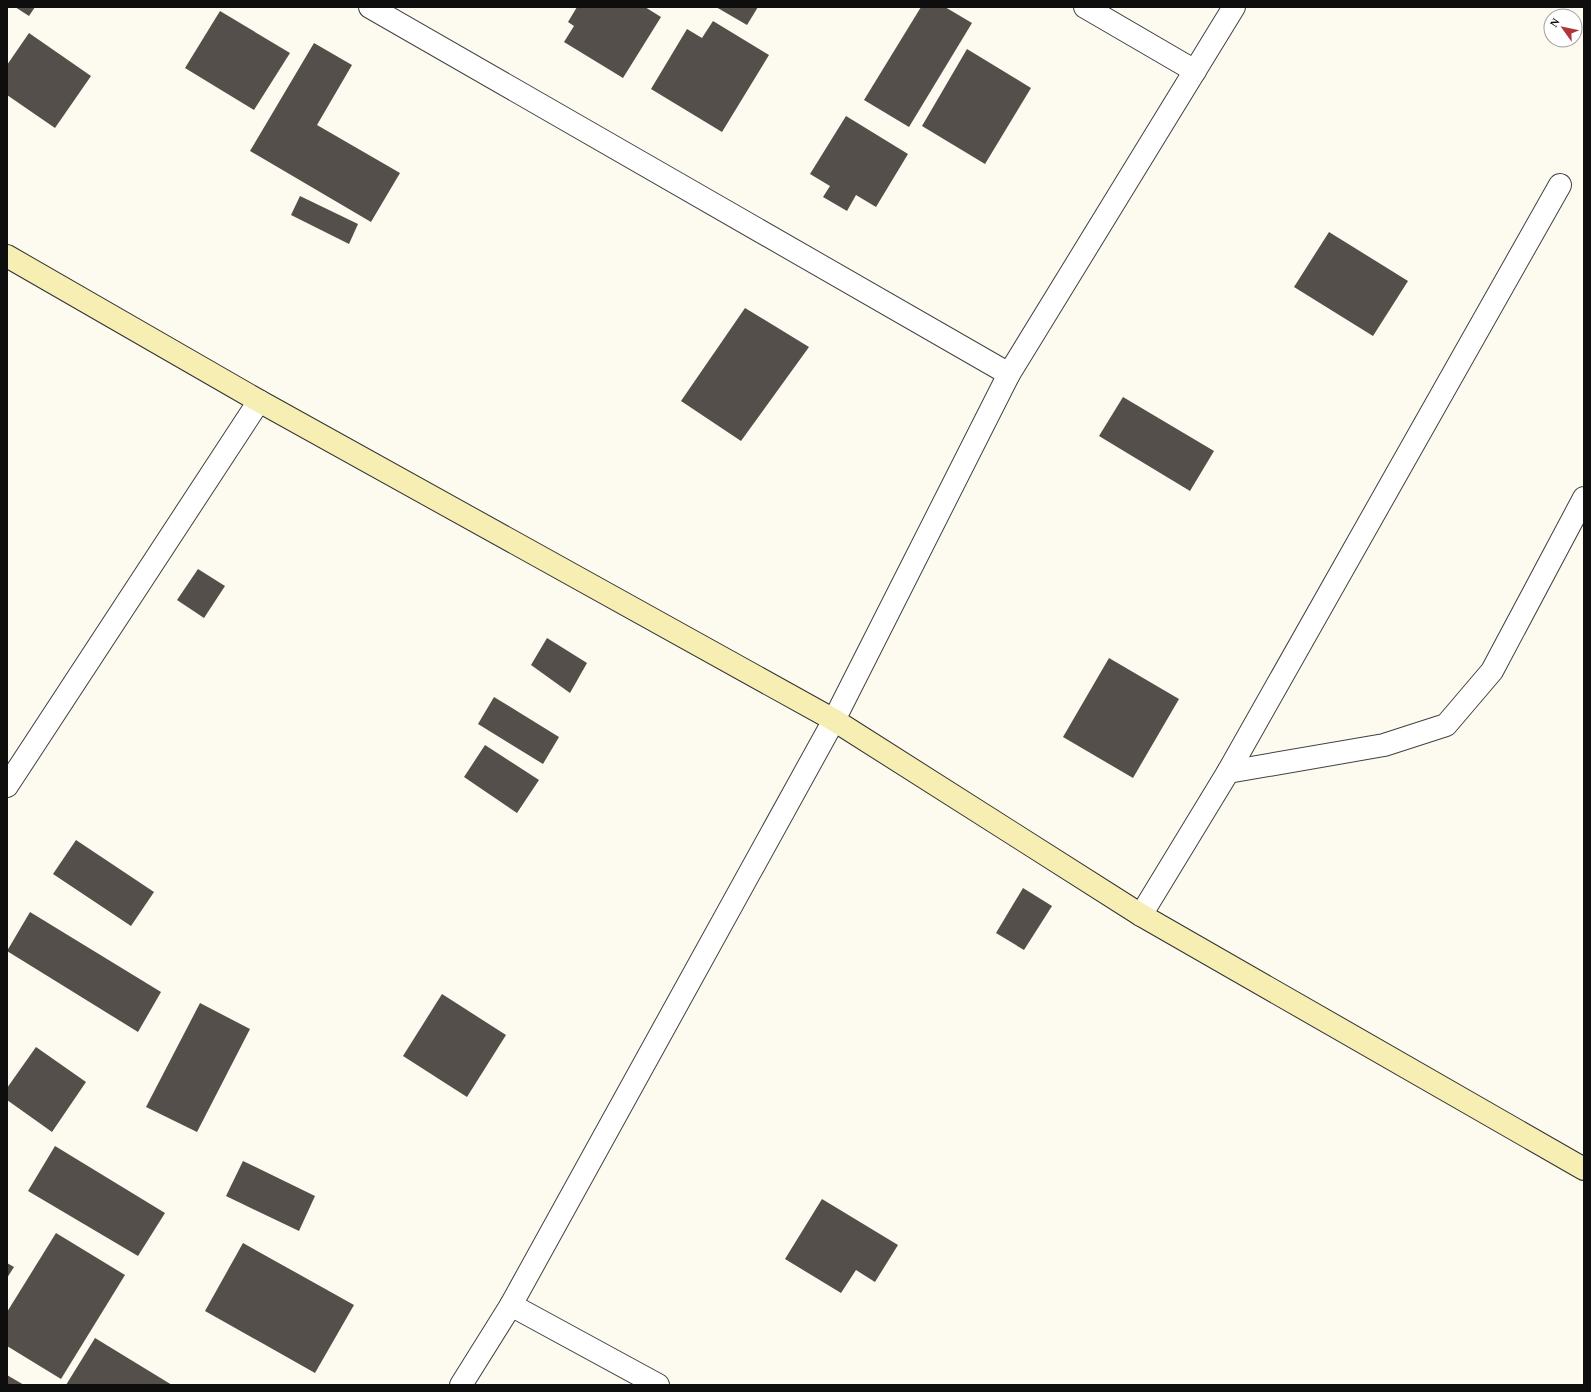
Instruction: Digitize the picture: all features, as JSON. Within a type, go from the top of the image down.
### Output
[{"type":"main road","points":[[7,256],[259,401],[834,720],[1141,915],[1584,1169]]},
{"type":"street","points":[[370,7],[1009,374]]},
{"type":"street","points":[[1085,7],[1195,71]]},
{"type":"street","points":[[461,1385],[511,1305],[834,720],[1009,374],[1234,7]]},
{"type":"street","points":[[1141,915],[1228,772],[1560,185]]},
{"type":"street","points":[[7,786],[259,401]]},
{"type":"street","points":[[1228,772],[1384,745],[1446,725],[1492,671],[1584,498]]},
{"type":"street","points":[[511,1305],[658,1385]]},
{"type":"building","points":[[15,7],[35,7],[29,16]]},
{"type":"building","points":[[577,7],[645,7],[661,17],[623,78],[564,42],[574,26],[568,22]]},
{"type":"building","points":[[716,7],[758,7],[747,25]]},
{"type":"building","points":[[921,7],[945,7],[972,23],[909,127],[864,100]]},
{"type":"building","points":[[220,11],[290,53],[254,110],[185,68]]},
{"type":"building","points":[[713,21],[769,55],[722,132],[651,89],[687,29],[702,38]]},
{"type":"building","points":[[29,33],[91,76],[55,128],[7,95],[7,65]]},
{"type":"building","points":[[314,43],[352,65],[317,125],[400,173],[371,222],[250,151]]},
{"type":"building","points":[[967,49],[1031,88],[985,164],[922,126]]},
{"type":"building","points":[[846,116],[908,154],[876,207],[856,195],[847,211],[823,197],[830,186],[810,174]]},
{"type":"building","points":[[300,196],[358,224],[349,244],[291,215]]},
{"type":"building","points":[[1329,232],[1408,281],[1373,336],[1294,287]]},
{"type":"building","points":[[745,308],[809,347],[741,441],[681,401]]},
{"type":"building","points":[[1123,397],[1214,451],[1190,491],[1099,436]]},
{"type":"building","points":[[198,569],[225,586],[204,618],[177,600]]},
{"type":"building","points":[[547,638],[587,663],[570,693],[531,665]]},
{"type":"building","points":[[1109,658],[1179,699],[1133,778],[1063,737]]},
{"type":"building","points":[[494,697],[559,737],[543,764],[478,724]]},
{"type":"building","points":[[485,745],[539,780],[517,813],[464,777]]},
{"type":"building","points":[[76,840],[154,892],[131,926],[53,874]]},
{"type":"building","points":[[1023,888],[1052,906],[1024,950],[996,933]]},
{"type":"building","points":[[30,912],[161,992],[138,1032],[7,951]]},
{"type":"building","points":[[442,994],[506,1035],[467,1097],[403,1056]]},
{"type":"building","points":[[200,1003],[250,1029],[197,1132],[146,1107]]},
{"type":"building","points":[[36,1047],[86,1082],[52,1132],[7,1100],[7,1088]]},
{"type":"building","points":[[55,1146],[165,1213],[138,1256],[28,1191]]},
{"type":"building","points":[[243,1161],[315,1196],[299,1231],[226,1196]]},
{"type":"building","points":[[822,1199],[898,1245],[875,1282],[856,1270],[841,1293],[785,1259]]},
{"type":"building","points":[[56,1233],[125,1275],[61,1379],[7,1346],[7,1312]]},
{"type":"building","points":[[243,1243],[354,1305],[315,1373],[205,1311]]},
{"type":"building","points":[[7,1263],[14,1267],[7,1278]]},
{"type":"building","points":[[95,1338],[172,1385],[66,1385]]},
{"type":"building","points":[[7,1375],[24,1385],[7,1385]]}]
